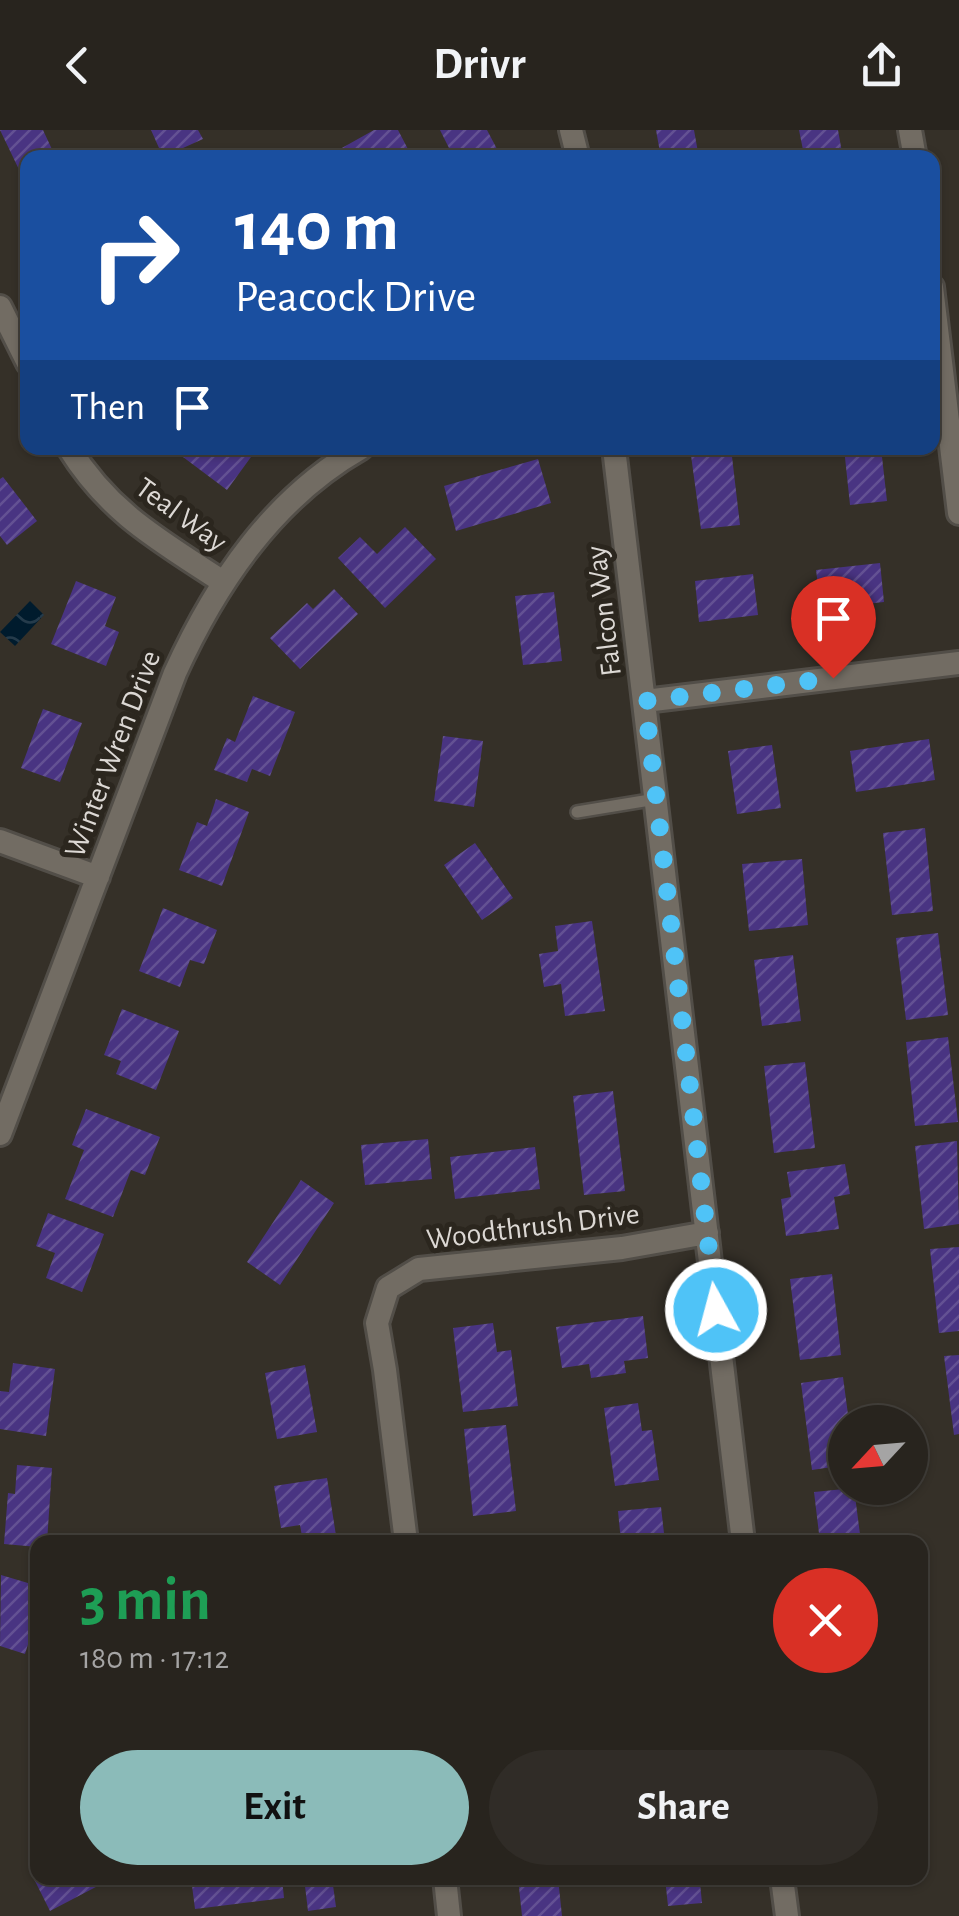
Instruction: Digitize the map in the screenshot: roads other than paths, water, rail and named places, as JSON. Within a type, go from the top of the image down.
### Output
[{"type":"street","points":[[0,306],[20,347]]},
{"type":"street","points":[[940,354],[959,514]]},
{"type":"street","name":"Teal Way","points":[[75,455],[110,502],[135,524],[224,582]]},
{"type":"street","name":"Winter Wren Drive","points":[[0,1134],[175,673],[197,626],[245,550],[275,516],[351,455]]},
{"type":"street","name":"Falcon Way","points":[[615,455],[742,1535]]},
{"type":"street","points":[[645,701],[959,662]]},
{"type":"street","points":[[0,841],[98,878]]},
{"type":"street","name":"Woodthrush Drive","points":[[405,1535],[377,1322],[388,1288],[419,1269],[622,1248],[707,1233]]},
{"type":"street","points":[[446,1885],[450,1916]]},
{"type":"street","points":[[783,1885],[787,1916]]},
{"type":"lane","points":[[578,812],[656,799]]},
{"type":"water","points":[[30,601],[44,615],[15,646],[0,632]]}]
